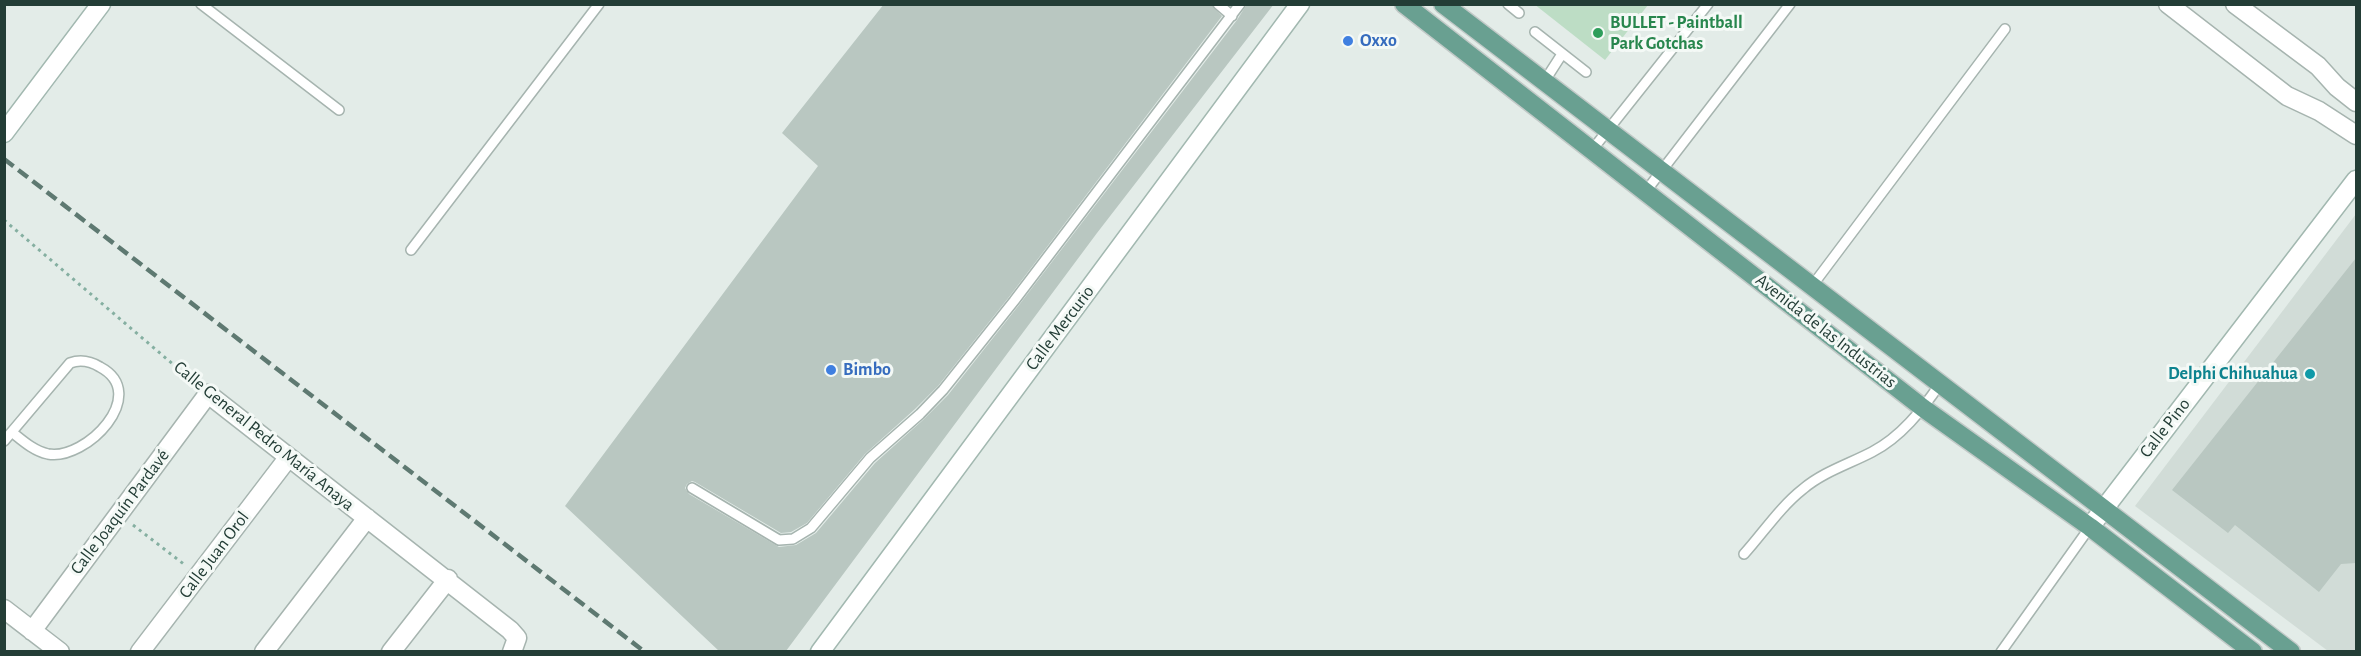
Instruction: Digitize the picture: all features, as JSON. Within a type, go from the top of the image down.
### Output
[{"type":"main road","name":"Avenida de las Industrias","points":[[1404,4],[1923,408],[2090,528],[2253,651]]},
{"type":"main road","name":"Avenida de las Industrias","points":[[1448,6],[1544,82],[2291,651]]},
{"type":"main road","points":[[1821,327],[1838,306]]},
{"type":"street","points":[[4,133],[101,4]]},
{"type":"street","name":"Calle Mercurio","points":[[820,651],[1300,4]]},
{"type":"street","points":[[2168,4],[2287,96],[2319,111],[2356,135]]},
{"type":"street","points":[[2235,4],[2318,66],[2337,87],[2356,102]]},
{"type":"street","points":[[2319,111],[2337,87]]},
{"type":"street","name":"Calle Pino","points":[[2090,528],[2356,180]]},
{"type":"street","name":"Calle General Pedro María Anaya","points":[[208,394],[288,458],[448,579],[515,635],[517,642],[512,651]]},
{"type":"street","name":"Calle Joaquín Pardavé","points":[[32,631],[208,394]]},
{"type":"street","name":"Calle Juan Orol","points":[[140,651],[288,458]]},
{"type":"street","points":[[264,651],[367,518]]},
{"type":"street","points":[[391,651],[448,579]]},
{"type":"street","points":[[4,609],[60,651]]},
{"type":"lane","points":[[201,4],[339,110]]},
{"type":"lane","points":[[411,250],[599,4]]},
{"type":"lane","points":[[1218,4],[1232,16]]},
{"type":"lane","points":[[692,488],[774,539],[794,539],[811,528],[859,470],[920,414],[968,360],[1240,4]]},
{"type":"lane","points":[[1508,4],[1519,13]]},
{"type":"lane","points":[[1592,150],[1708,4]]},
{"type":"lane","points":[[1646,191],[1790,4]]},
{"type":"lane","points":[[1812,286],[2005,29]]},
{"type":"lane","points":[[1536,32],[1586,72]]},
{"type":"lane","points":[[1544,82],[1562,54]]},
{"type":"lane","points":[[4,441],[70,363],[80,360],[89,362],[112,375],[119,389],[119,403],[115,412],[97,436],[68,453],[49,454],[37,450],[13,433]]},
{"type":"lane","points":[[1744,554],[1802,489],[1836,468],[1873,451],[1892,439],[1923,408],[1940,384]]},
{"type":"lane","name":"Calle Pino","points":[[2003,651],[2090,528]]},
{"type":"path","name":"Calle General Pedro María Anaya","points":[[4,220],[208,394]]},
{"type":"path","points":[[119,514],[198,575]]},
{"type":"shaded area","name":"Delphi Chihuahua","points":[[2356,214],[2356,651],[2328,651],[2135,506]]},
{"type":"green space","name":"BULLET - Paintball Park Gotchas","points":[[1534,4],[1648,4],[1648,5],[1605,60]]},
{"type":"building","name":"Bimbo","points":[[884,4],[1211,4],[1222,16],[1009,297],[938,386],[865,454],[807,523],[791,532],[781,533],[695,482],[687,484],[685,488],[689,494],[779,547],[796,545],[816,533],[875,463],[948,395],[1247,4],[1274,4],[1097,233],[786,651],[719,651],[565,506],[818,166],[782,133]]},
{"type":"building","name":"Delphi Chihuahua","points":[[2356,258],[2356,563],[2341,564],[2319,592],[2235,525],[2228,533],[2172,490]]},
{"type":"railway","points":[[4,159],[645,652]]},
{"type":"place","name":"BULLET - Paintball Park Gotchas","points":[[1598,33]]},
{"type":"place","name":"Oxxo","points":[[1348,41]]},
{"type":"place","name":"Bimbo","points":[[831,370]]},
{"type":"place","name":"Delphi Chihuahua","points":[[2310,374]]}]
